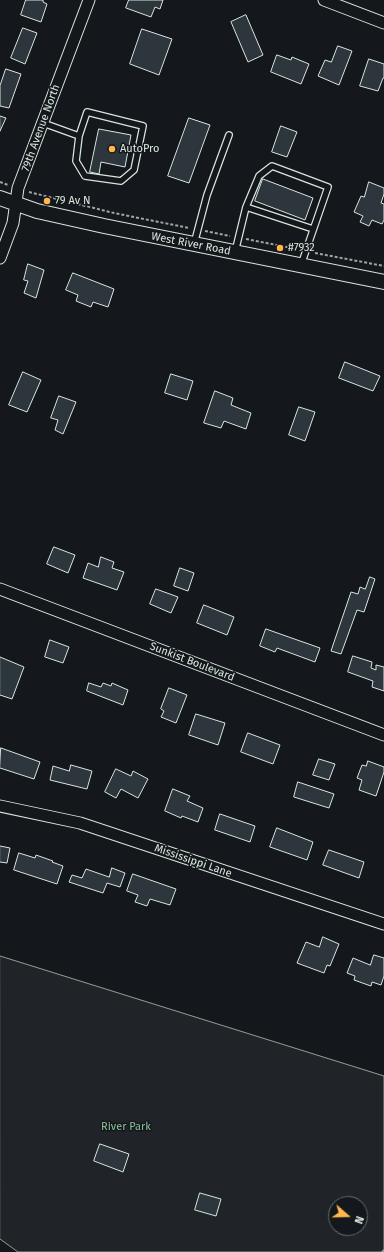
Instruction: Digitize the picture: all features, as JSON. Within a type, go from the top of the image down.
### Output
[{"type":"street","name":"79th Avenue North","points":[[0,258],[13,223],[18,188],[89,0]]},
{"type":"street","points":[[324,0],[384,23]]},
{"type":"street","name":"West River Road","points":[[0,198],[66,218],[384,282]]},
{"type":"street","name":"Sunkist Boulevard","points":[[0,589],[384,735]]},
{"type":"street","name":"Mississippi Lane","points":[[0,806],[87,825],[384,924]]},
{"type":"lane","points":[[87,112],[143,126],[134,170],[121,181],[86,176],[76,161],[79,136],[87,112]]},
{"type":"lane","points":[[43,123],[79,136]]},
{"type":"lane","points":[[194,244],[207,195],[229,135]]},
{"type":"lane","points":[[235,252],[246,207],[259,176],[272,166],[328,187],[301,265]]},
{"type":"lane","points":[[246,207],[313,229]]},
{"type":"path","points":[[0,182],[5,184]]},
{"type":"green space","name":"River Park","points":[[0,956],[384,1076],[384,1252],[18,1252],[0,1239]]},
{"type":"building","points":[[26,0],[43,0],[43,2],[47,4],[41,22],[21,15]]},
{"type":"building","points":[[129,0],[163,0],[160,9],[155,7],[151,17],[126,8]]},
{"type":"building","points":[[246,15],[263,55],[248,62],[231,22]]},
{"type":"building","points":[[23,28],[37,33],[25,64],[11,58]]},
{"type":"building","points":[[142,29],[172,39],[159,75],[130,64]]},
{"type":"building","points":[[338,46],[352,51],[339,85],[318,76],[325,60],[331,62]]},
{"type":"building","points":[[277,55],[291,60],[292,57],[309,64],[301,84],[271,72]]},
{"type":"building","points":[[369,59],[384,64],[384,78],[378,91],[360,86]]},
{"type":"building","points":[[6,69],[21,74],[9,108],[0,106],[0,86]]},
{"type":"building","points":[[0,116],[6,118],[0,131]]},
{"type":"building","points":[[189,118],[210,125],[189,183],[168,176]]},
{"type":"building","points":[[281,126],[297,132],[287,157],[272,152]]},
{"type":"building","name":"AutoPro","points":[[99,129],[131,135],[125,167],[101,162],[99,174],[90,172]]},
{"type":"building","points":[[263,179],[313,198],[305,220],[255,201]]},
{"type":"building","points":[[369,182],[384,188],[381,203],[384,204],[384,220],[382,224],[372,220],[369,226],[360,222],[363,216],[354,212],[361,196],[364,197]]},
{"type":"building","points":[[28,264],[44,270],[36,298],[24,293],[28,281],[24,280]]},
{"type":"building","points":[[73,273],[114,289],[108,307],[93,302],[91,307],[76,301],[78,295],[66,290]]},
{"type":"building","points":[[345,362],[380,376],[373,391],[339,378]]},
{"type":"building","points":[[23,372],[41,380],[27,412],[9,405]]},
{"type":"building","points":[[171,374],[193,381],[187,400],[165,393]]},
{"type":"building","points":[[215,391],[233,398],[231,405],[251,413],[246,429],[224,421],[221,428],[204,423]]},
{"type":"building","points":[[59,396],[76,402],[63,434],[55,430],[58,420],[51,418]]},
{"type":"building","points":[[299,407],[315,412],[305,441],[289,435]]},
{"type":"building","points":[[54,547],[75,555],[68,573],[47,564]]},
{"type":"building","points":[[101,557],[114,562],[112,568],[124,572],[117,590],[83,578],[88,563],[98,567]]},
{"type":"building","points":[[180,568],[194,573],[188,591],[174,586]]},
{"type":"building","points":[[370,577],[375,579],[364,612],[357,610],[341,654],[331,651],[351,592],[358,594],[360,587],[365,589]]},
{"type":"building","points":[[156,589],[178,597],[171,613],[150,604]]},
{"type":"building","points":[[204,605],[234,617],[227,635],[197,623]]},
{"type":"building","points":[[266,629],[320,648],[315,662],[277,648],[275,652],[260,646]]},
{"type":"building","points":[[50,640],[69,647],[63,663],[45,657]]},
{"type":"building","points":[[353,656],[372,662],[371,668],[376,670],[376,665],[384,667],[384,691],[372,687],[373,681],[348,672]]},
{"type":"building","points":[[0,657],[24,667],[12,699],[0,695]]},
{"type":"building","points":[[89,683],[101,687],[103,683],[111,686],[112,683],[128,690],[123,705],[87,691]]},
{"type":"building","points":[[169,688],[187,695],[176,723],[161,717],[164,711],[161,709]]},
{"type":"building","points":[[196,714],[225,723],[218,745],[189,735]]},
{"type":"building","points":[[248,733],[280,745],[273,764],[241,752]]},
{"type":"building","points":[[1,748],[40,762],[34,779],[0,768]]},
{"type":"building","points":[[319,759],[335,764],[329,780],[313,775]]},
{"type":"building","points":[[368,761],[384,767],[384,772],[376,796],[359,790],[362,780],[357,778],[362,765],[366,766]]},
{"type":"building","points":[[71,765],[92,771],[87,789],[50,780],[53,766],[69,771]]},
{"type":"building","points":[[116,769],[131,776],[133,771],[148,779],[138,798],[121,789],[116,798],[105,792]]},
{"type":"building","points":[[298,782],[334,794],[329,808],[294,797]]},
{"type":"building","points":[[173,789],[190,796],[187,801],[203,808],[198,822],[182,816],[181,818],[165,811]]},
{"type":"building","points":[[220,814],[255,826],[250,842],[215,830]]},
{"type":"building","points":[[277,828],[313,842],[307,860],[270,847]]},
{"type":"building","points":[[0,846],[10,848],[7,863],[0,862]]},
{"type":"building","points":[[329,850],[364,862],[359,878],[323,865]]},
{"type":"building","points":[[19,853],[35,858],[36,855],[63,866],[57,884],[14,870]]},
{"type":"building","points":[[112,868],[125,873],[120,887],[107,883],[103,893],[69,882],[72,875],[82,878],[86,869],[109,877]]},
{"type":"building","points":[[133,874],[176,889],[170,905],[150,899],[147,906],[135,902],[138,895],[127,891]]},
{"type":"building","points":[[323,937],[339,944],[330,966],[327,965],[324,973],[297,963],[306,942],[319,947]]},
{"type":"building","points":[[374,955],[384,958],[384,976],[381,985],[372,982],[371,986],[354,980],[355,976],[347,973],[353,958],[370,965]]},
{"type":"building","points":[[100,1144],[129,1154],[123,1172],[94,1161]]},
{"type":"building","points":[[200,1193],[221,1199],[216,1216],[195,1210]]},
{"type":"place","name":"AutoPro","points":[[112,149]]},
{"type":"place","name":"79 Av N","points":[[47,201]]},
{"type":"place","name":"#7932","points":[[280,248]]}]
